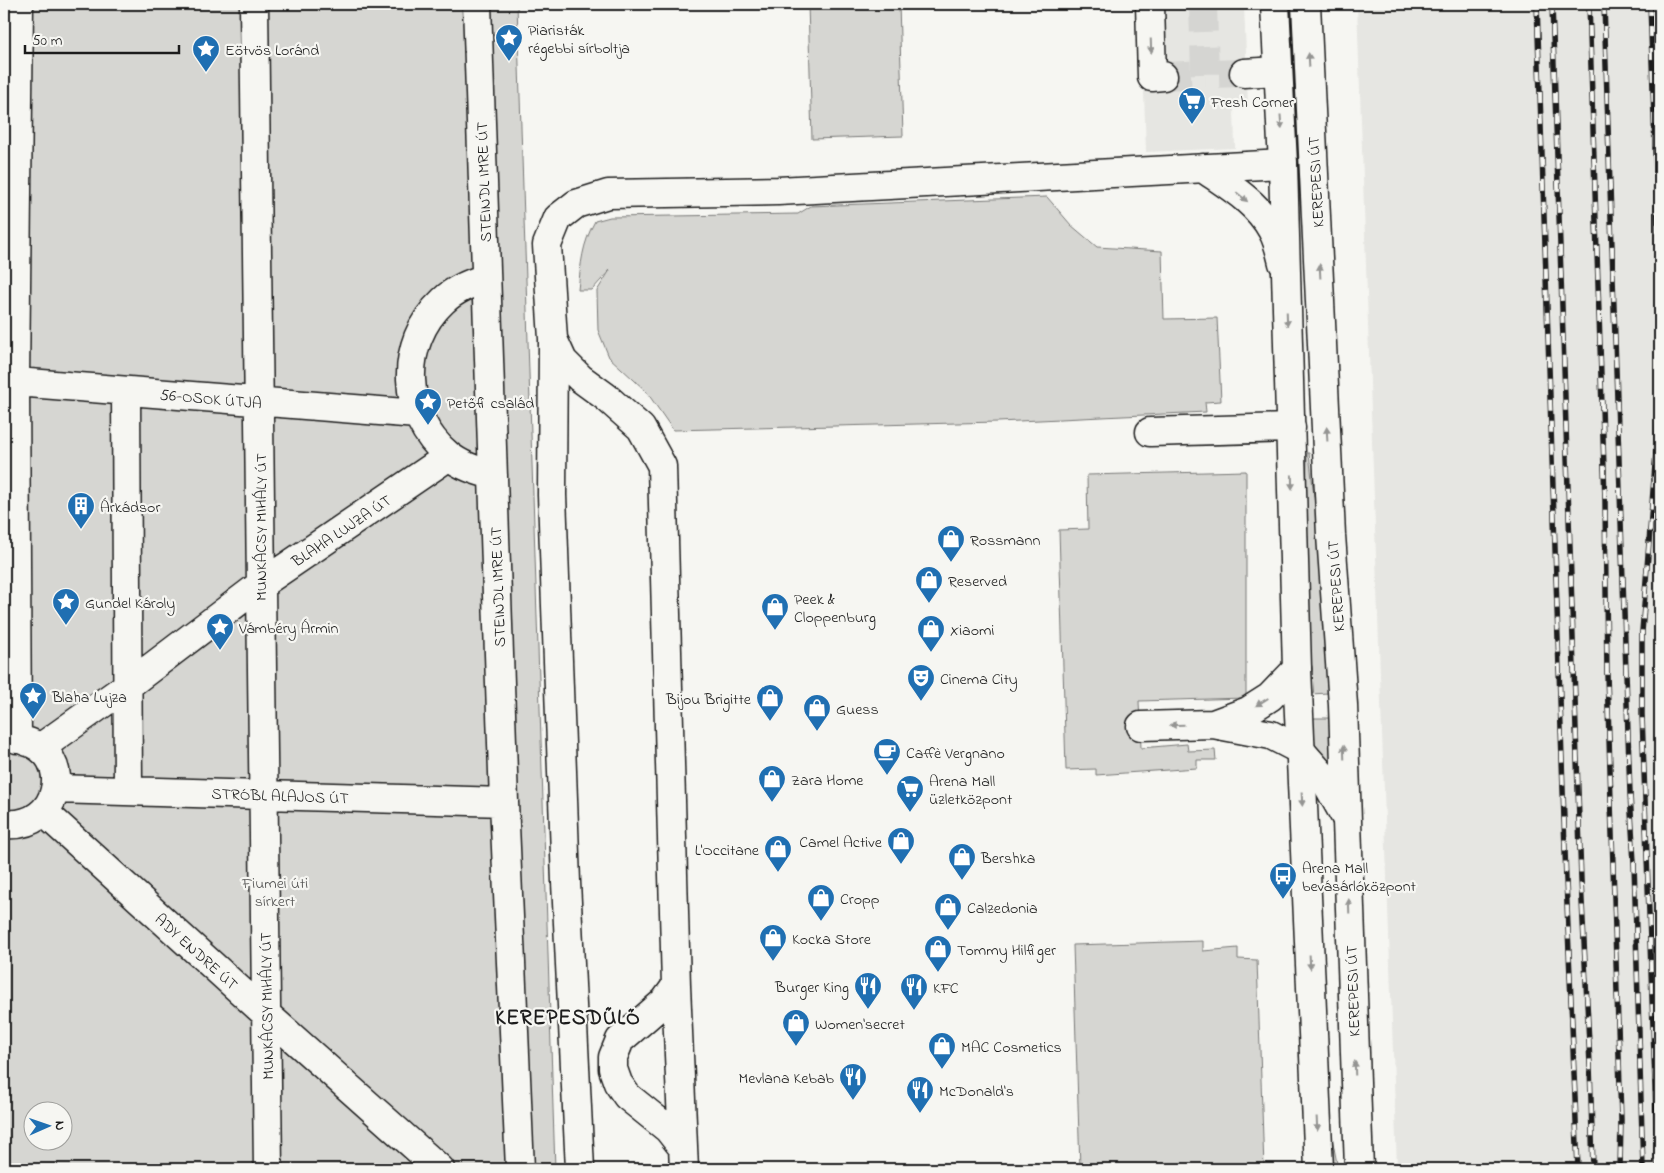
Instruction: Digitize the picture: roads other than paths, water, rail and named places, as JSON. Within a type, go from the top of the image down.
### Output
[{"type":"main road","points":[[4,824],[14,825],[35,819],[50,800],[56,777],[48,757],[20,743],[10,382],[19,4]]},
{"type":"main road","name":"MUNKÁCSY MIHÁLY ÚT","points":[[254,4],[268,1169]]},
{"type":"main road","name":"STEINDL IMRE ÚT","points":[[477,4],[504,802],[520,1169]]},
{"type":"main road","points":[[1150,4],[1152,77],[1163,76]]},
{"type":"main road","name":"KEREPESI ÚT","points":[[1275,4],[1286,270],[1300,750],[1319,1169]]},
{"type":"main road","name":"KEREPESI ÚT","points":[[1306,4],[1331,535],[1343,705],[1359,1169]]},
{"type":"main road","points":[[1244,73],[1278,72]]},
{"type":"main road","points":[[580,1169],[566,882],[552,495],[553,339],[547,244],[558,218],[576,204],[608,194],[778,191],[1282,164]]},
{"type":"main road","points":[[1202,168],[1239,193],[1264,218],[1272,229],[1286,270]]},
{"type":"main road","points":[[486,278],[464,286],[444,300],[433,311],[417,339],[410,369],[410,384],[417,414],[436,444],[449,456],[463,464],[477,471],[493,475]]},
{"type":"main road","points":[[553,339],[563,361],[580,378],[606,397],[641,428],[662,466],[676,986],[683,1159]]},
{"type":"main road","name":"56-OSOK ÚTJA","points":[[10,382],[417,414]]},
{"type":"main road","points":[[126,391],[128,791]]},
{"type":"main road","points":[[1150,432],[1291,428]]},
{"type":"main road","name":"BLAHA LUJZA ÚT","points":[[20,743],[127,686],[260,585],[449,456]]},
{"type":"main road","points":[[1213,724],[1248,711],[1270,697],[1297,669]]},
{"type":"main road","points":[[1141,726],[1213,724],[1271,735],[1300,750],[1322,775],[1346,818]]},
{"type":"main road","name":"STRÓBL ALAJOS ÚT","points":[[50,800],[128,791],[504,802]]},
{"type":"main road","name":"ADY ENDRE ÚT","points":[[50,800],[266,1014],[440,1169]]},
{"type":"main road","points":[[676,986],[665,1001],[620,1040],[613,1057],[618,1083],[627,1096],[668,1129],[683,1159]]},
{"type":"main road","points":[[641,1023],[665,1028],[678,1041]]},
{"type":"main road","points":[[634,1102],[646,1102],[655,1099],[670,1092],[680,1082]]},
{"type":"tunnel","points":[[1203,4],[1205,74],[1244,73]]},
{"type":"tunnel","points":[[1163,76],[1205,74]]},
{"type":"railway","points":[[1537,4],[1566,880],[1578,1169]]},
{"type":"railway","points":[[1552,4],[1581,880],[1593,1169]]},
{"type":"railway","points":[[1589,4],[1605,500],[1607,674],[1621,1120],[1620,1169]]},
{"type":"railway","points":[[1604,4],[1643,1169]]},
{"type":"railway","points":[[1650,4],[1660,289]]},
{"type":"railway","points":[[1658,1169],[1642,714],[1642,632],[1660,401]]},
{"type":"place","name":"Piaristák régebbi sírboltja","points":[[509,62]]},
{"type":"place","name":"Eötvös Loránd","points":[[206,73]]},
{"type":"place","name":"Fresh Corner","points":[[1192,125]]},
{"type":"place","name":"Petőfi család","points":[[428,426]]},
{"type":"place","name":"Árkádsor","points":[[81,530]]},
{"type":"place","name":"Rossmann","points":[[951,563]]},
{"type":"place","name":"Reserved","points":[[929,604]]},
{"type":"place","name":"Gundel Károly","points":[[66,626]]},
{"type":"place","name":"Peek & Cloppenburg","points":[[775,631]]},
{"type":"place","name":"Vámbéry Ármin","points":[[220,651]]},
{"type":"place","name":"Xiaomi","points":[[931,653]]},
{"type":"place","name":"Cinema City","points":[[921,702]]},
{"type":"place","name":"Blaha Lujza","points":[[33,720]]},
{"type":"place","name":"Bijou Brigitte","points":[[770,722]]},
{"type":"place","name":"Guess","points":[[817,732]]},
{"type":"place","name":"Caffè Vergnano","points":[[887,776]]},
{"type":"place","name":"Zara Home","points":[[772,803]]},
{"type":"place","name":"Arena Mall üzletközpont","points":[[910,813]]},
{"type":"place","name":"Camel Active","points":[[901,865]]},
{"type":"place","name":"L'Occitane","points":[[778,873]]},
{"type":"place","name":"Bershka","points":[[962,881]]},
{"type":"place","name":"Arena Mall bevásárlóközpont","points":[[1283,900]]},
{"type":"place","name":"Cropp","points":[[821,922]]},
{"type":"place","name":"Calzedonia","points":[[948,931]]},
{"type":"place","name":"Kocka Store","points":[[773,962]]},
{"type":"place","name":"Tommy Hilfiger","points":[[938,973]]},
{"type":"place","name":"Burger King","points":[[868,1010]]},
{"type":"place","name":"KFC","points":[[914,1011]]},
{"type":"place","name":"Women'secret","points":[[796,1047]]},
{"type":"place","name":"MAC Cosmetics","points":[[942,1070]]},
{"type":"place","name":"Mevlana Kebab","points":[[853,1101]]},
{"type":"place","name":"McDonald's","points":[[920,1114]]},
{"type":"district","name":"KEREPESDŰLŐ","points":[[568,1017]]},
{"type":"park label","name":"Fiumei úti sírkert","points":[[275,891]]}]
